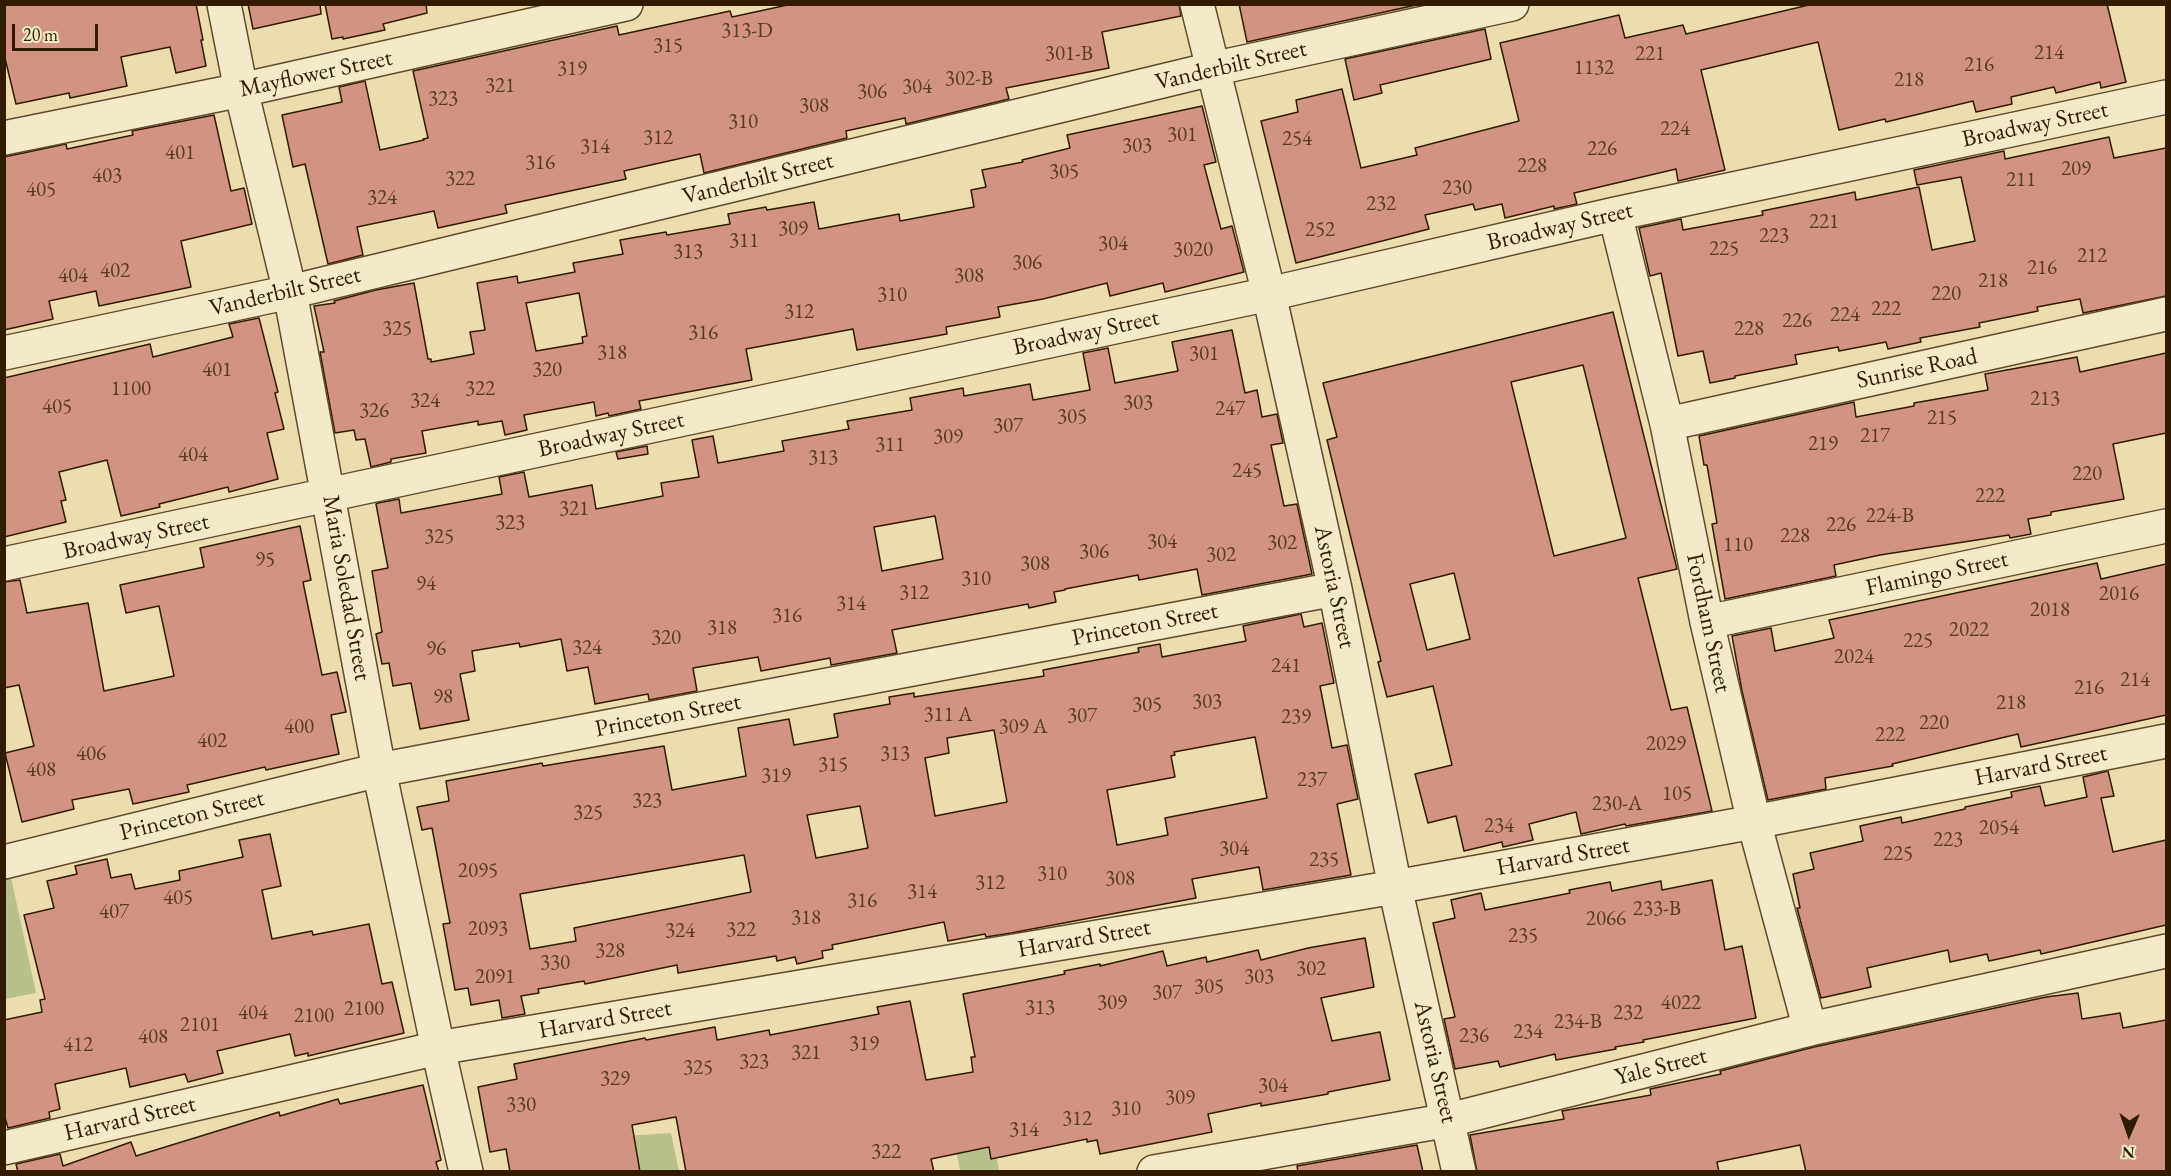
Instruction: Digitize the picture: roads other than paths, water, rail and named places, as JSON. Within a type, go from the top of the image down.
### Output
[{"type":"street","name":"Maria Soledad Street","points":[[224,4],[241,90],[290,292],[379,770],[466,1172]]},
{"type":"street","name":"Mayflower Street","points":[[4,138],[241,90],[626,4]]},
{"type":"street","name":"Astoria Street","points":[[1197,4],[1269,294],[1335,589],[1395,887],[1459,1172]]},
{"type":"street","name":"Vanderbilt Street","points":[[4,354],[290,292],[1212,69],[1512,4]]},
{"type":"street","name":"Broadway Street","points":[[4,564],[1269,294],[1615,214],[2166,97]]},
{"type":"street","name":"Fordham Street","points":[[1615,214],[1667,424],[1707,622],[1754,822],[1810,1029]]},
{"type":"street","name":"Sunrise Road","points":[[1667,424],[2166,314]]},
{"type":"street","name":"Flamingo Street","points":[[1707,622],[2166,526]]},
{"type":"street","name":"Princeton Street","points":[[4,862],[379,770],[1335,589]]},
{"type":"street","name":"Harvard Street","points":[[4,1148],[438,1048],[1395,887],[1754,822],[2166,741]]},
{"type":"street","name":"Yale Street","points":[[1154,1172],[1449,1120],[1810,1029],[2166,951]]}]
